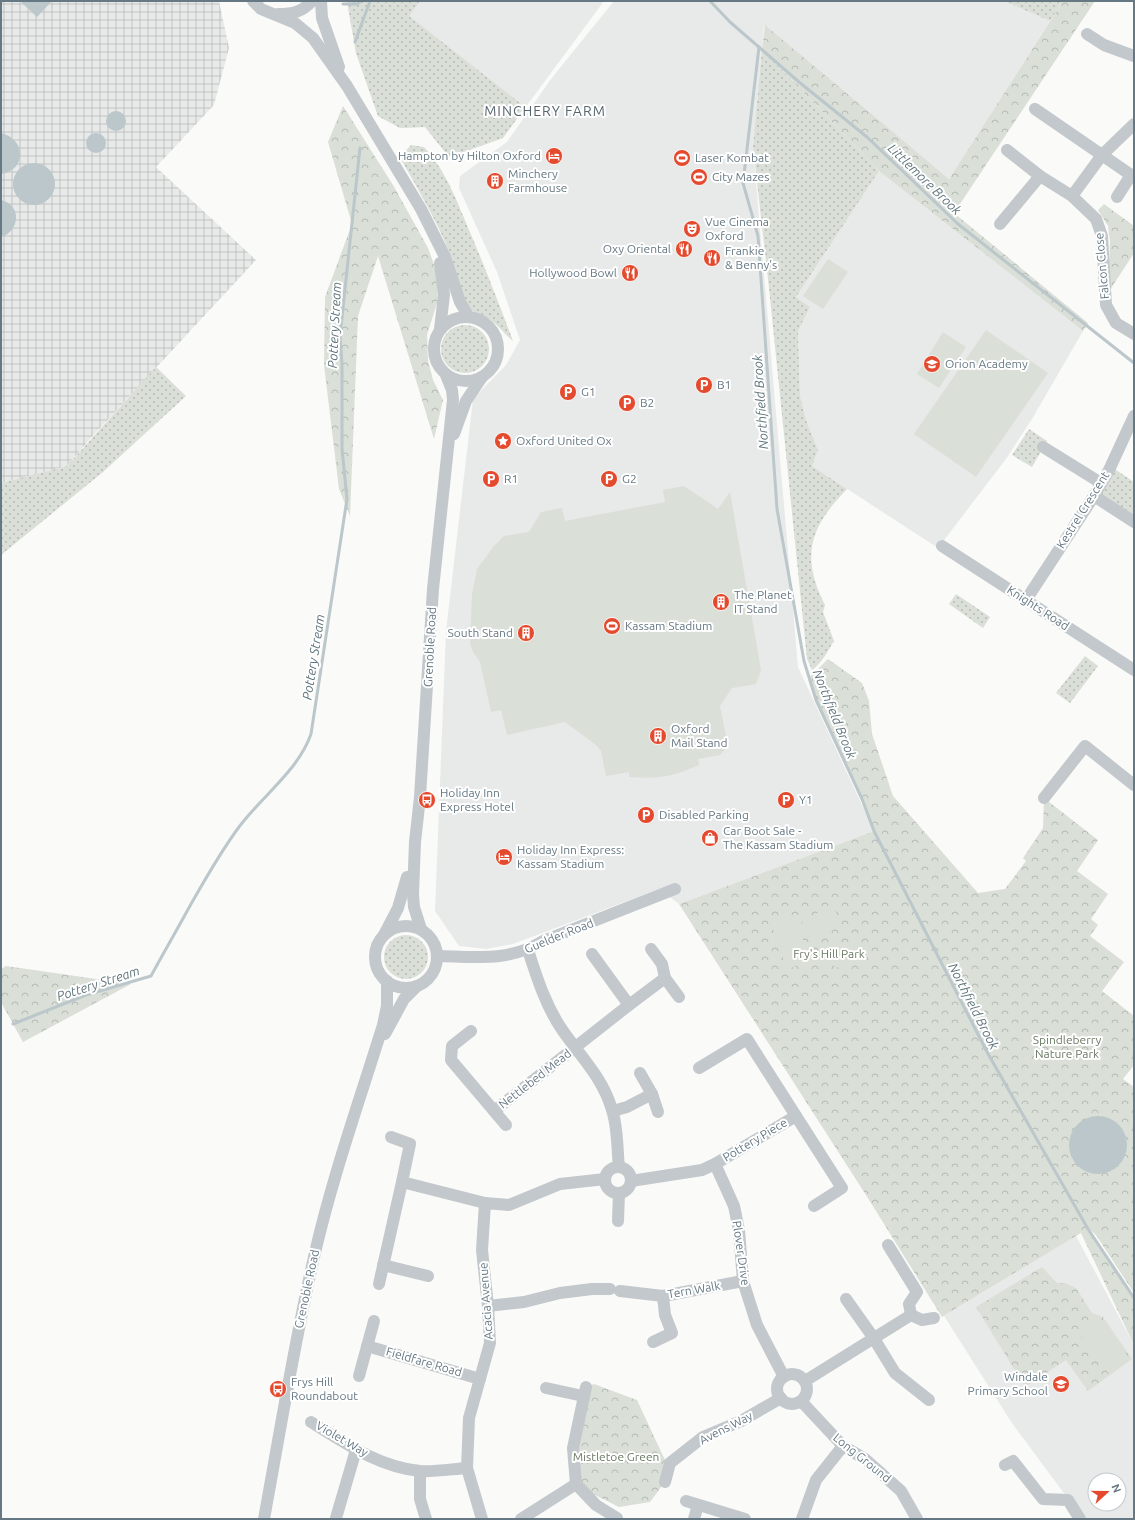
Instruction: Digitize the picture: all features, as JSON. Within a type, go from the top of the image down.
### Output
[{"type":"street","points":[[253,1],[261,9],[295,23],[313,38],[347,86],[405,180],[445,257],[460,302],[469,317]]},
{"type":"street","points":[[273,14],[292,14],[304,9],[312,1]]},
{"type":"street","points":[[321,1],[322,18],[333,52],[347,86]]},
{"type":"street","points":[[1087,34],[1104,45],[1134,56]]},
{"type":"street","points":[[1035,109],[1131,175],[1117,197]]},
{"type":"street","points":[[1072,196],[1102,155],[1134,124]]},
{"type":"street","name":"Falcon Close","points":[[1006,150],[1040,176],[1072,196],[1096,218],[1102,236],[1106,305],[1116,323],[1134,334]]},
{"type":"street","points":[[1000,224],[1040,176]]},
{"type":"street","points":[[434,236],[443,278],[444,295],[440,329],[434,344],[435,357],[441,370],[446,375],[462,381],[482,376],[494,365],[498,352],[496,343],[487,326],[469,317],[459,317],[450,320],[440,329]]},
{"type":"street","name":"Grenoble Road","points":[[422,930],[414,907],[415,842],[420,797],[433,589],[449,452],[453,400],[452,390],[446,375]]},
{"type":"street","name":"Grenoble Road","points":[[449,452],[466,401],[482,376]]},
{"type":"street","name":"Kestrel Crescent","points":[[1026,600],[1094,496],[1134,416]]},
{"type":"street","points":[[1043,448],[1101,483]]},
{"type":"street","points":[[1094,496],[1134,522]]},
{"type":"street","name":"Knights Road","points":[[942,546],[1134,670]]},
{"type":"street","points":[[1044,798],[1085,746],[1134,785]]},
{"type":"street","name":"Grenoble Road","points":[[384,935],[404,892],[415,842]]},
{"type":"street","name":"Guelder Road","points":[[438,956],[498,957],[528,950],[543,941],[674,889]]},
{"type":"street","points":[[406,926],[422,930],[432,939],[437,950],[437,963],[431,975],[417,986],[404,988],[392,985],[387,981],[380,974],[375,958],[377,946],[384,935],[395,929],[406,926]]},
{"type":"street","points":[[651,949],[662,964],[665,978],[680,997]]},
{"type":"street","points":[[528,950],[540,986],[550,1009],[562,1030],[600,1080],[613,1111],[619,1167]]},
{"type":"street","points":[[592,954],[629,1005]]},
{"type":"street","name":"Nettlebed Mead","points":[[494,1111],[665,978]]},
{"type":"street","name":"Grenoble Road","points":[[264,1519],[288,1381],[314,1257],[337,1168],[387,1006],[387,981]]},
{"type":"street","name":"Grenoble Road","points":[[370,1064],[404,999],[417,986]]},
{"type":"street","name":"Nettlebed Mead","points":[[471,1031],[452,1046],[451,1060],[506,1125]]},
{"type":"street","points":[[699,1068],[747,1039],[796,1116]]},
{"type":"street","points":[[640,1073],[652,1094],[658,1112]]},
{"type":"street","points":[[613,1111],[627,1107],[652,1094]]},
{"type":"street","name":"Pottery Piece","points":[[715,1164],[796,1116],[842,1188],[814,1206]]},
{"type":"street","points":[[379,1284],[410,1144],[391,1137]]},
{"type":"street","points":[[630,1181],[702,1170],[715,1164]]},
{"type":"street","name":"Plover Drive","points":[[715,1164],[734,1206],[739,1230],[743,1281],[757,1325],[784,1377]]},
{"type":"street","points":[[619,1167],[628,1172],[630,1181],[628,1189],[619,1193],[614,1193],[608,1188],[605,1179],[609,1171],[619,1167]]},
{"type":"street","points":[[402,1182],[485,1202],[509,1205],[560,1184],[605,1179]]},
{"type":"street","points":[[618,1221],[619,1193]]},
{"type":"street","name":"Acacia Avenue","points":[[482,1519],[466,1468],[469,1418],[490,1343],[482,1250],[485,1202]]},
{"type":"street","points":[[888,1245],[918,1292],[909,1304],[911,1315]]},
{"type":"street","points":[[383,1265],[428,1276]]},
{"type":"street","name":"Tern Walk","points":[[488,1306],[524,1302],[560,1292],[592,1289],[615,1290],[663,1296],[743,1281]]},
{"type":"street","points":[[653,1342],[672,1333],[665,1314],[663,1296]]},
{"type":"street","points":[[846,1299],[873,1337],[895,1373],[929,1400]]},
{"type":"street","points":[[911,1315],[922,1320],[934,1318]]},
{"type":"street","points":[[805,1381],[873,1337],[911,1315]]},
{"type":"street","points":[[359,1376],[374,1320]]},
{"type":"street","name":"Fieldfare Road","points":[[367,1346],[480,1379]]},
{"type":"street","points":[[794,1374],[805,1381],[807,1390],[801,1401],[791,1404],[781,1398],[778,1388],[779,1383],[784,1377],[794,1374]]},
{"type":"street","points":[[546,1388],[585,1391],[573,1448],[576,1484],[596,1505],[617,1518]]},
{"type":"street","name":"Avens Way","points":[[665,1482],[670,1463],[704,1437],[741,1421],[781,1398]]},
{"type":"street","name":"Long Ground","points":[[801,1401],[843,1446],[865,1459],[901,1491],[917,1519]]},
{"type":"street","name":"Violet Way","points":[[311,1422],[356,1450],[388,1464],[420,1471],[466,1468]]},
{"type":"street","points":[[802,1519],[816,1480],[843,1446]]},
{"type":"street","points":[[336,1518],[356,1450]]},
{"type":"street","points":[[1005,1465],[1013,1461],[1043,1499],[1068,1500],[1080,1519]]},
{"type":"street","points":[[420,1471],[420,1498],[426,1519]]},
{"type":"street","points":[[521,1519],[576,1484]]},
{"type":"street","points":[[686,1501],[743,1519]]},
{"type":"street","points":[[694,1519],[698,1505]]},
{"type":"shaded area","points":[[1,1],[219,1],[229,48],[214,105],[156,167],[256,260],[90,439],[67,466],[1,483]]},
{"type":"shaded area","points":[[20,1],[52,1],[37,17]]},
{"type":"shaded area","points":[[347,1],[604,1],[503,138],[449,157],[425,127],[400,128],[378,116],[356,53]]},
{"type":"shaded area","points":[[614,1],[1004,1],[1050,21],[949,179],[764,26],[753,147],[798,667],[874,831],[679,904],[659,889],[513,944],[486,949],[459,946],[435,911],[446,631],[473,399],[506,365],[520,340],[497,272],[459,188],[460,176],[507,142],[551,79]]},
{"type":"shaded area","points":[[116,111],[123,114],[126,121],[123,128],[116,131],[109,128],[106,121],[109,114]]},
{"type":"shaded area","points":[[1,133],[9,136],[15,141],[19,148],[20,154],[19,161],[15,167],[1,174]]},
{"type":"shaded area","points":[[96,133],[103,136],[106,143],[103,150],[96,153],[89,150],[86,143],[89,136]]},
{"type":"shaded area","points":[[30,163],[38,163],[49,169],[55,180],[55,188],[49,199],[38,205],[30,205],[19,199],[13,188],[13,180],[19,169]]},
{"type":"shaded area","name":"Orion Academy","points":[[879,171],[1083,331],[1032,419],[1006,459],[938,548],[812,466],[818,450],[806,420],[800,396],[798,331],[810,307],[796,297]]},
{"type":"shaded area","points":[[1,200],[13,207],[16,218],[12,229],[1,237]]},
{"type":"shaded area","points":[[1092,1116],[1104,1116],[1119,1124],[1127,1139],[1127,1151],[1119,1166],[1104,1174],[1092,1174],[1077,1166],[1069,1151],[1069,1139],[1077,1124]]},
{"type":"shaded area","name":"Windale Primary School","points":[[1076,1236],[1134,1345],[1134,1519],[1083,1519],[1012,1423],[944,1316]]},
{"type":"green space","points":[[347,1],[420,1],[409,16],[525,107],[503,138],[449,157],[425,127],[400,128],[378,116],[356,53]]},
{"type":"green space","points":[[1004,1],[1063,1],[1050,21]]},
{"type":"green space","points":[[1063,1],[1095,1],[954,213],[1088,323],[1083,331],[879,171],[762,49],[765,25],[949,179]]},
{"type":"green space","points":[[762,49],[879,171],[796,297],[810,307],[798,331],[800,396],[806,420],[818,450],[812,466],[847,489],[824,516],[817,529],[813,543],[811,557],[813,572],[817,588],[825,605],[823,612],[834,641],[822,661],[812,670],[807,659],[753,147]]},
{"type":"green space","points":[[343,106],[393,185],[428,248],[436,270],[438,300],[427,335],[428,360],[433,380],[443,400],[434,439],[378,256],[358,316],[350,516],[339,489],[324,365],[325,297],[352,224],[328,142]]},
{"type":"green space","points":[[411,145],[424,147],[432,156],[445,176],[481,258],[513,341],[493,322],[472,311],[466,302],[445,242],[401,159],[403,154]]},
{"type":"green space","points":[[1104,204],[1134,226],[1134,253],[1108,293],[1110,242],[1108,226],[1098,210]]},
{"type":"green space","points":[[828,259],[848,272],[823,309],[803,296]]},
{"type":"green space","points":[[465,325],[474,327],[482,332],[487,340],[489,349],[487,358],[482,366],[474,371],[465,373],[456,371],[448,366],[443,358],[441,349],[443,340],[448,332],[456,327]]},
{"type":"green space","points":[[986,330],[1048,373],[976,477],[914,434]]},
{"type":"green space","points":[[943,332],[966,347],[939,388],[917,374]]},
{"type":"green space","points":[[156,367],[186,396],[103,472],[1,555],[1,483],[67,466]]},
{"type":"green space","points":[[1029,429],[1047,441],[1032,467],[1012,455]]},
{"type":"green space","points":[[1113,468],[1134,482],[1134,518],[1097,495]]},
{"type":"green space","name":"Kassam Stadium","points":[[684,486],[718,509],[730,492],[761,670],[756,684],[732,688],[720,706],[728,746],[720,755],[698,759],[699,765],[673,775],[649,778],[629,777],[629,772],[606,776],[601,751],[596,745],[565,722],[507,735],[501,710],[491,712],[480,662],[473,652],[470,643],[472,595],[477,569],[494,546],[504,536],[529,532],[541,512],[562,508],[565,521],[665,502],[663,490]]},
{"type":"green space","points":[[956,594],[990,617],[983,628],[949,604]]},
{"type":"green space","points":[[1085,656],[1098,666],[1070,703],[1056,693]]},
{"type":"green space","points":[[828,659],[862,683],[869,701],[872,734],[893,796],[978,893],[1005,889],[1026,861],[1023,858],[1043,828],[1044,798],[1098,840],[1077,871],[1108,894],[1091,919],[1098,925],[1090,936],[1124,962],[1102,991],[1134,1016],[1134,1065],[1123,1079],[1134,1087],[1134,1293],[1096,1235],[1088,1228],[1134,1298],[1134,1345],[1081,1233],[942,1317],[866,1195],[679,904],[874,831],[832,736],[809,678]]},
{"type":"green space","points":[[824,910],[836,912],[840,924],[834,930],[824,934],[814,937],[805,936],[802,924],[803,920]]},
{"type":"green space","points":[[795,915],[810,962],[787,969],[771,923]]},
{"type":"green space","points":[[406,935],[418,939],[424,945],[428,957],[424,969],[418,975],[406,979],[394,975],[388,969],[384,957],[388,945],[394,939]]},
{"type":"green space","points":[[860,944],[865,959],[835,968],[830,953]]},
{"type":"green space","points":[[6,966],[131,984],[23,1042],[1,1002],[1,969]]},
{"type":"green space","points":[[1042,1267],[1057,1283],[1065,1283],[1076,1288],[1092,1313],[1103,1317],[1132,1359],[1088,1391],[1066,1360],[1025,1387],[976,1307]]},
{"type":"green space","points":[[1100,1319],[1130,1359],[1109,1374],[1080,1334]]},
{"type":"green space","name":"Mistletoe Green","points":[[594,1384],[637,1400],[664,1458],[670,1463],[665,1482],[650,1502],[619,1507],[595,1495],[596,1505],[575,1470],[586,1387]]},
{"type":"waterway","points":[[343,4],[357,4],[361,1]]},
{"type":"waterway","name":"Pottery Stream","points":[[355,42],[370,1]]},
{"type":"waterway","name":"Littlemore Brook","points":[[710,1],[730,22],[799,82],[867,137],[958,224],[1134,363]]},
{"type":"waterway","name":"Northfield Brook","points":[[759,47],[743,183],[758,236],[777,509],[804,661],[816,700],[862,799],[874,831],[987,1052],[1088,1229],[1134,1298]]},
{"type":"waterway","name":"Pottery Stream","points":[[13,1024],[86,995],[151,976],[191,904],[226,846],[248,816],[289,772],[298,760],[311,734],[347,499],[342,449],[342,364],[340,336],[360,148]]},
{"type":"place","name":"Hampton by Hilton Oxford","points":[[554,156]]},
{"type":"place","name":"Laser Kombat","points":[[682,158]]},
{"type":"place","name":"City Mazes","points":[[699,177]]},
{"type":"place","name":"Minchery Farmhouse","points":[[495,181]]},
{"type":"place","name":"Vue Cinema Oxford","points":[[692,229]]},
{"type":"place","name":"Oxy Oriental","points":[[684,249]]},
{"type":"place","name":"Frankie & Benny's","points":[[712,258]]},
{"type":"place","name":"Hollywood Bowl","points":[[630,273]]},
{"type":"place","name":"Orion Academy","points":[[932,364]]},
{"type":"place","name":"B1","points":[[704,385]]},
{"type":"place","name":"G1","points":[[568,392]]},
{"type":"place","name":"B2","points":[[627,403]]},
{"type":"place","name":"Oxford United Ox","points":[[503,441]]},
{"type":"place","name":"R1","points":[[491,479]]},
{"type":"place","name":"G2","points":[[609,479]]},
{"type":"place","name":"The Planet IT Stand","points":[[721,602]]},
{"type":"place","name":"Kassam Stadium","points":[[612,626]]},
{"type":"place","name":"South Stand","points":[[526,633]]},
{"type":"place","name":"Oxford Mail Stand","points":[[658,736]]},
{"type":"place","name":"Holiday Inn Express Hotel","points":[[427,800]]},
{"type":"place","name":"Y1","points":[[786,800]]},
{"type":"place","name":"Disabled Parking","points":[[646,815]]},
{"type":"place","name":"Car Boot Sale - The Kassam Stadium","points":[[710,838]]},
{"type":"place","name":"Holiday Inn Express: Kassam Stadium","points":[[504,857]]},
{"type":"place","name":"Windale Primary School","points":[[1061,1384]]},
{"type":"place","name":"Frys Hill Roundabout","points":[[278,1389]]},
{"type":"district","name":"MINCHERY FARM","points":[[545,111]]},
{"type":"park label","name":"Fry's Hill Park","points":[[829,954]]},
{"type":"park label","name":"Spindleberry Nature Park","points":[[1067,1047]]}]
